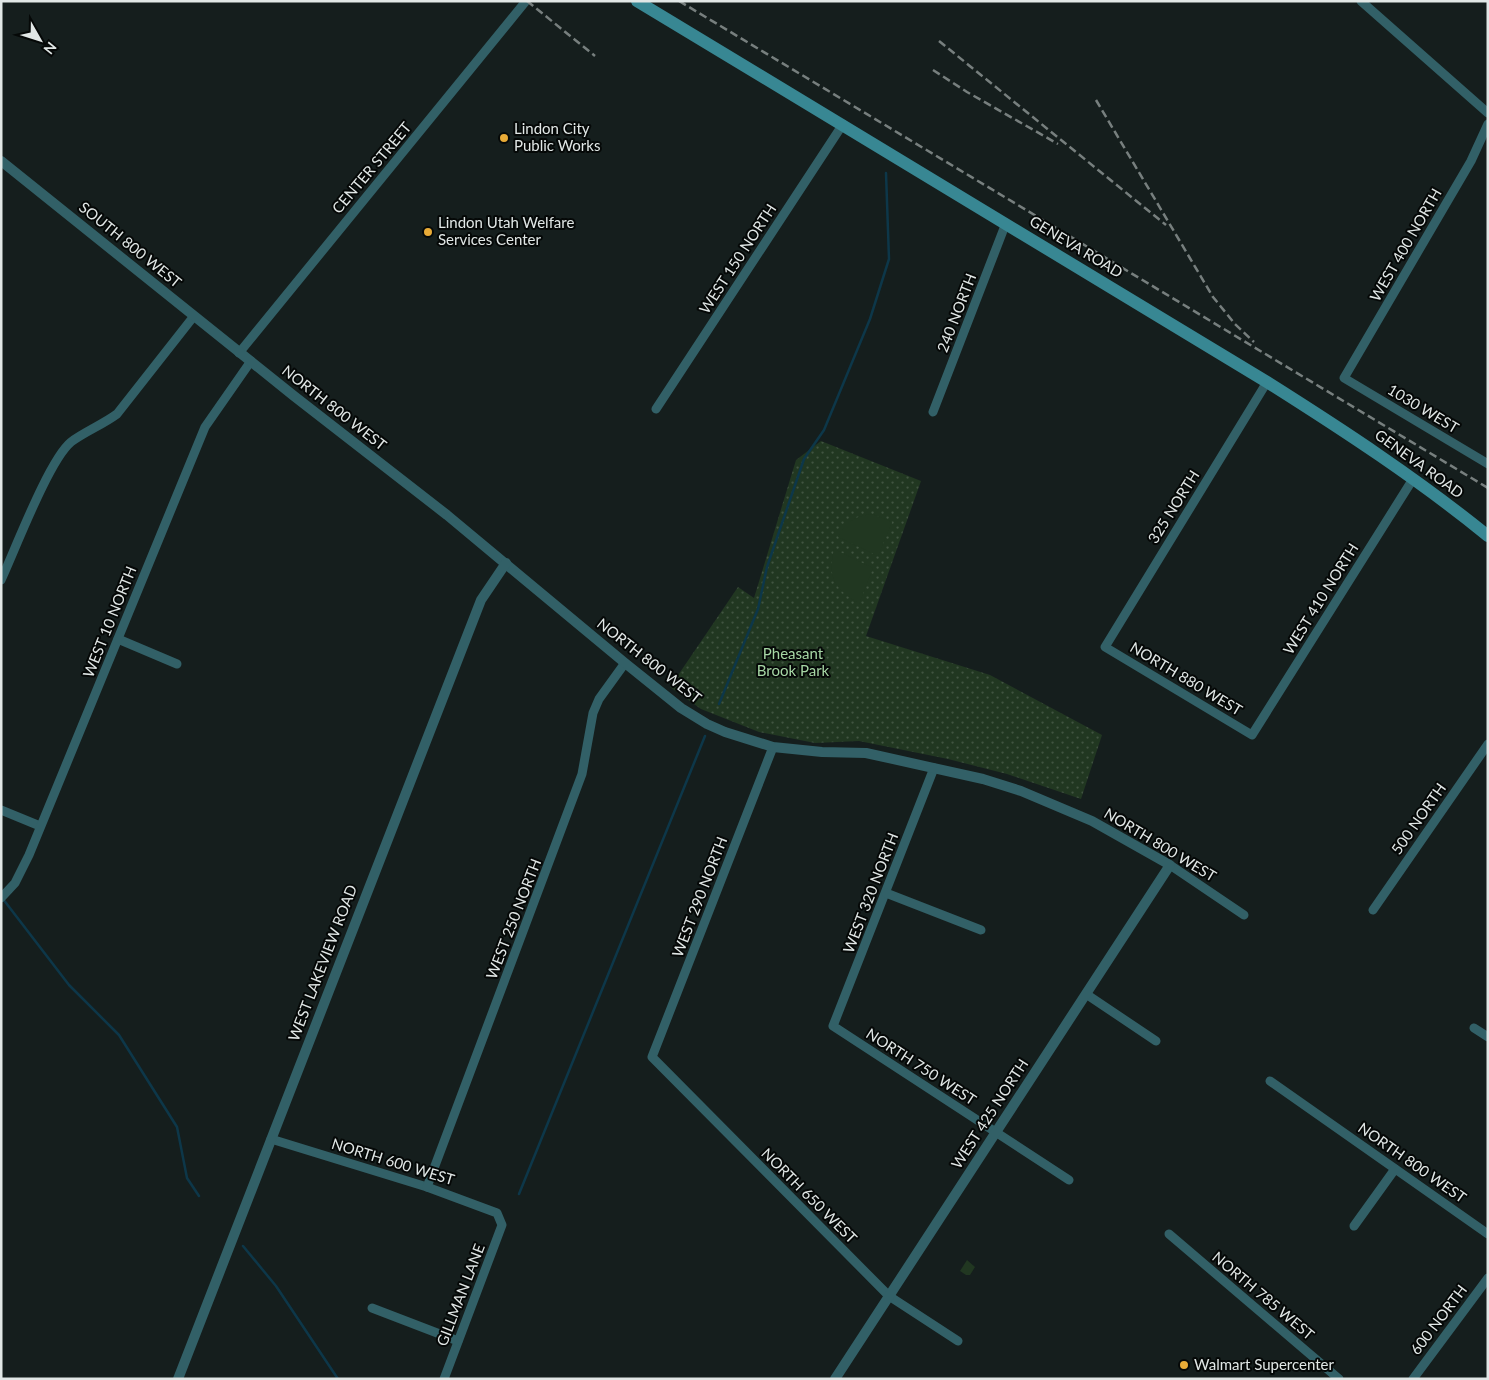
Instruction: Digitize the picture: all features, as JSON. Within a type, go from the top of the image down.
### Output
[{"type":"main road","name":"GENEVA ROAD","points":[[637,1],[1268,382],[1346,432],[1413,479],[1488,536]]},
{"type":"street","name":"CENTER STREET","points":[[239,353],[526,1]]},
{"type":"street","points":[[1361,1],[1488,113]]},
{"type":"street","name":"WEST 150 NORTH","points":[[656,409],[843,124]]},
{"type":"street","name":"WEST 400 NORTH","points":[[1344,378],[1471,161],[1488,124]]},
{"type":"street","name":"SOUTH 800 WEST","points":[[1,161],[239,353]]},
{"type":"street","name":"240 NORTH","points":[[933,412],[1006,223]]},
{"type":"street","points":[[1,580],[52,468],[70,443],[101,426],[117,414],[194,316]]},
{"type":"street","name":"NORTH 800 WEST","points":[[239,353],[506,563],[625,664],[681,708],[707,724],[773,747],[866,754],[983,779],[1058,805],[1122,836],[1170,865],[1244,915]]},
{"type":"street","name":"WEST 10 NORTH","points":[[1,898],[15,883],[40,826],[205,426],[251,361]]},
{"type":"street","name":"1030 WEST","points":[[1344,378],[1488,464]]},
{"type":"street","name":"325 NORTH","points":[[1105,646],[1268,382]]},
{"type":"street","name":"WEST 410 NORTH","points":[[1252,734],[1413,479]]},
{"type":"street","name":"WEST LAKEVIEW ROAD","points":[[178,1379],[481,600],[491,582],[506,563]]},
{"type":"street","points":[[118,639],[177,664]]},
{"type":"street","name":"NORTH 880 WEST","points":[[1105,646],[1252,734]]},
{"type":"street","name":"WEST 250 NORTH","points":[[427,1187],[582,774],[593,713],[598,699],[625,664]]},
{"type":"street","name":"500 NORTH","points":[[1373,910],[1488,744]]},
{"type":"street","name":"WEST 290 NORTH","points":[[652,1057],[773,747]]},
{"type":"street","name":"WEST 320 NORTH","points":[[834,1026],[934,768]]},
{"type":"street","points":[[1,810],[40,826]]},
{"type":"street","name":"WEST 425 NORTH","points":[[835,1379],[1170,865]]},
{"type":"street","points":[[886,894],[981,930]]},
{"type":"street","points":[[1086,994],[1156,1041]]},
{"type":"street","name":"NORTH 750 WEST","points":[[834,1026],[1069,1180]]},
{"type":"street","points":[[1474,1028],[1488,1037]]},
{"type":"street","name":"NORTH 650 WEST","points":[[652,1057],[889,1296],[958,1341]]},
{"type":"street","name":"NORTH 800 WEST","points":[[1270,1081],[1488,1234]]},
{"type":"street","name":"NORTH 600 WEST","points":[[271,1139],[492,1209],[501,1220]]},
{"type":"street","points":[[1354,1226],[1395,1169]]},
{"type":"street","name":"GILLMAN LANE","points":[[444,1379],[502,1225],[501,1220]]},
{"type":"street","name":"NORTH 785 WEST","points":[[1169,1234],[1339,1379]]},
{"type":"street","name":"600 NORTH","points":[[1412,1379],[1488,1278]]},
{"type":"street","points":[[372,1308],[458,1341]]},
{"type":"green space","name":"Pheasant Brook Park","points":[[821,441],[921,481],[866,636],[990,675],[1102,735],[1081,799],[1007,774],[948,759],[859,741],[815,743],[759,732],[701,709],[670,687],[738,587],[754,598],[796,460]]},
{"type":"green space","points":[[872,514],[892,522],[878,556],[838,537],[852,520]]},
{"type":"green space","points":[[834,549],[873,568],[859,604],[844,593],[835,582],[832,568]]},
{"type":"green space","points":[[967,1260],[975,1267],[970,1275],[960,1271]]},
{"type":"waterway","points":[[719,704],[758,609],[767,567],[804,459],[824,430],[870,319],[889,259],[886,173]]},
{"type":"waterway","points":[[519,1194],[705,736]]},
{"type":"waterway","points":[[3,899],[69,985],[119,1035],[177,1127],[187,1178],[199,1196]]},
{"type":"waterway","points":[[243,1246],[276,1286],[338,1379]]},
{"type":"railway","points":[[527,1],[595,56]]},
{"type":"railway","points":[[679,1],[1488,488]]},
{"type":"railway","points":[[939,41],[1166,225]]},
{"type":"railway","points":[[933,70],[967,92],[1058,144]]},
{"type":"railway","points":[[1096,100],[1213,297],[1235,324],[1254,342]]},
{"type":"place","name":"Lindon City Public Works","points":[[504,138]]},
{"type":"place","name":"Lindon Utah Welfare Services Center","points":[[428,232]]},
{"type":"place","name":"Walmart Supercenter","points":[[1184,1365]]}]
